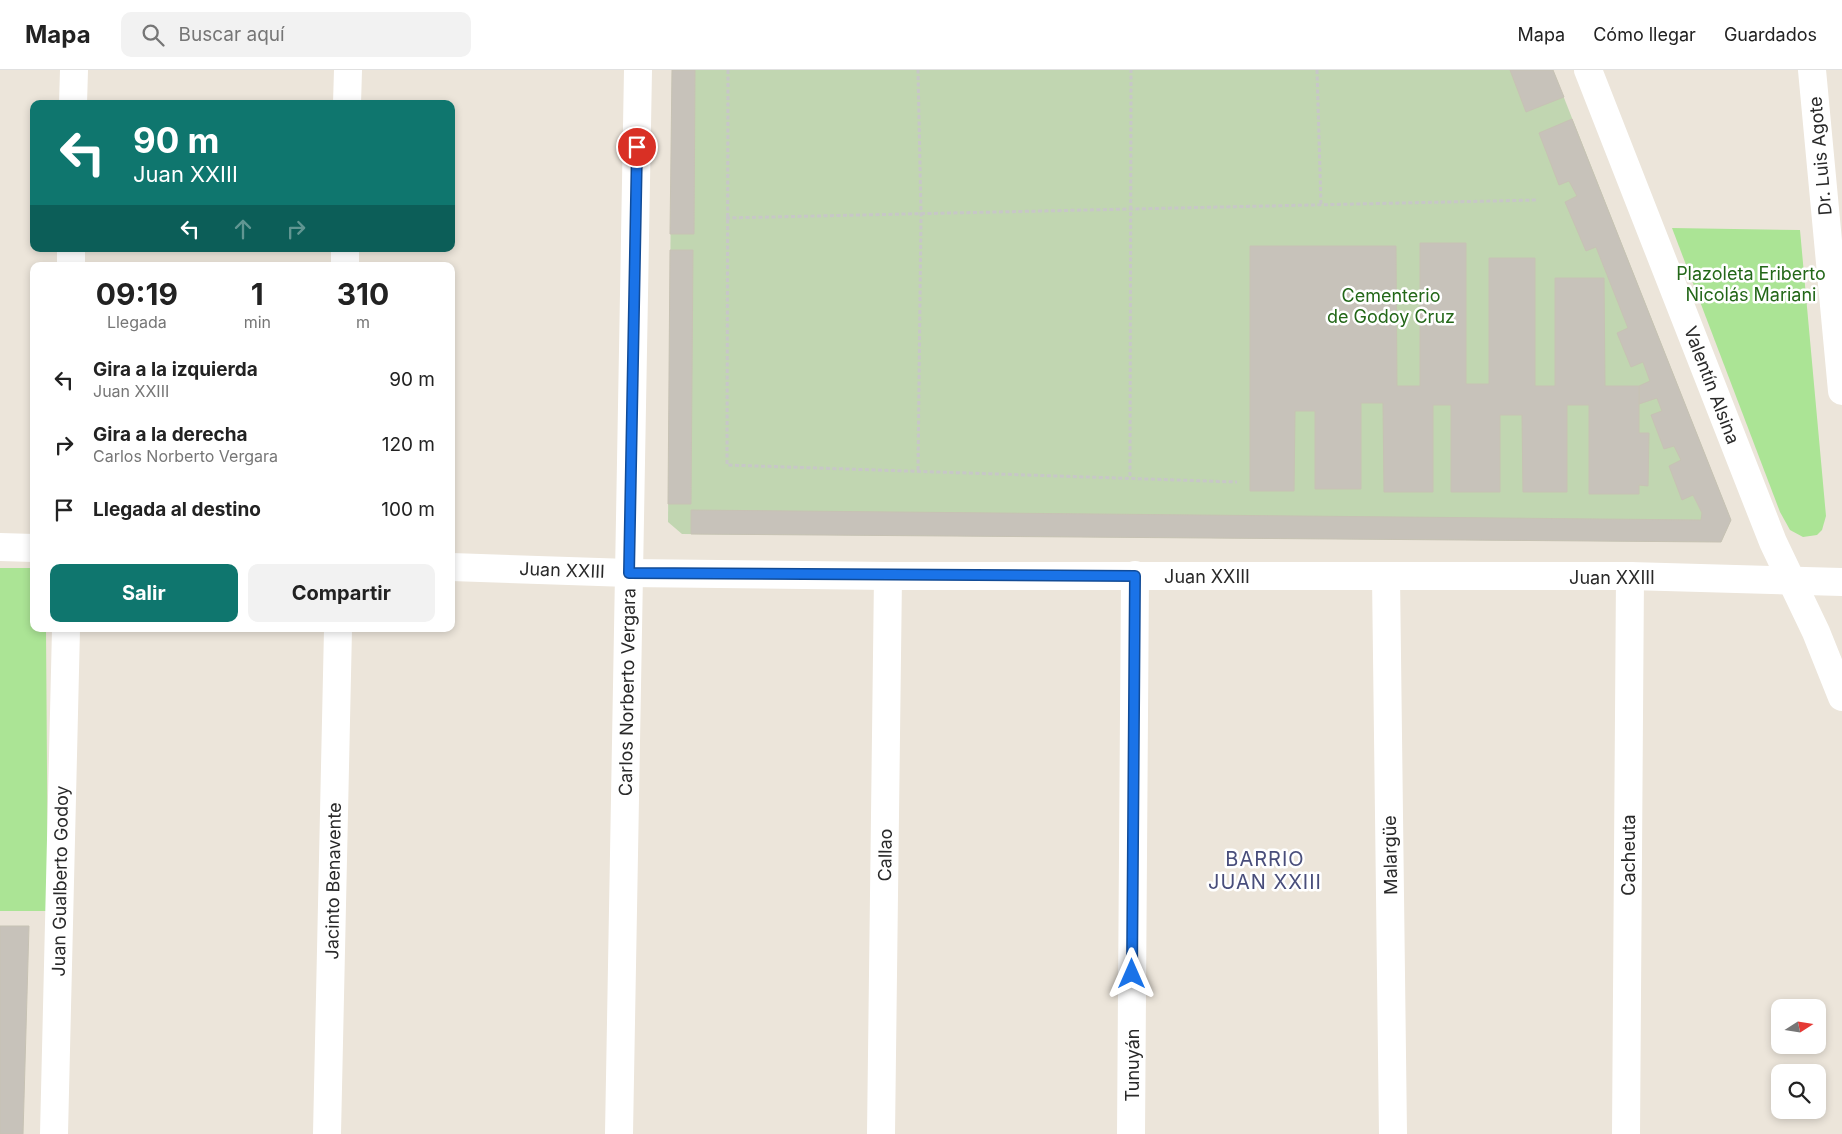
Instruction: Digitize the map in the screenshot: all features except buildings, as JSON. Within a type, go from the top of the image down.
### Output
[{"type":"street","points":[[73,100],[74,70]]},
{"type":"street","points":[[347,100],[348,70]]},
{"type":"street","name":"Carlos Norberto Vergara","points":[[619,1134],[638,70]]},
{"type":"street","name":"Valentín Alsina","points":[[1588,70],[1770,532],[1816,632],[1842,697]]},
{"type":"street","name":"Dr. Luis Agote","points":[[1812,70],[1842,392]]},
{"type":"street","points":[[0,547],[30,548]]},
{"type":"street","name":"Juan XXIII","points":[[455,567],[629,573],[888,576],[1630,576],[1842,582]]},
{"type":"street","name":"Callao","points":[[882,1134],[888,576]]},
{"type":"street","name":"Tunuyán","points":[[1131,1134],[1135,576]]},
{"type":"street","name":"Malargüe","points":[[1386,576],[1393,1134]]},
{"type":"street","name":"Cacheuta","points":[[1626,1134],[1630,576]]},
{"type":"street","name":"Juan Gualberto Godoy","points":[[54,1134],[66,632]]},
{"type":"street","name":"Jacinto Benavente","points":[[327,1134],[338,632]]},
{"type":"path","points":[[728,70],[726,218],[727,465],[1130,476],[1237,482]]},
{"type":"path","points":[[918,70],[922,214],[918,470]]},
{"type":"path","points":[[1130,476],[1132,70]]},
{"type":"path","points":[[1317,70],[1321,205]]},
{"type":"path","points":[[726,218],[1537,200]]},
{"type":"green space","name":"Cementerio de Godoy Cruz","points":[[672,70],[1553,70],[1731,520],[1721,542],[682,534],[668,522]]},
{"type":"green space","name":"Plazoleta Eriberto Nicolás Mariani","points":[[1672,228],[1800,230],[1826,516],[1822,530],[1817,535],[1803,537],[1790,530],[1780,512]]},
{"type":"green space","points":[[0,568],[30,568],[30,632],[46,632],[48,911],[0,911]]},
{"type":"district","name":"BARRIO JUAN XXIII","points":[[1265,870]]},
{"type":"route","points":[[637,147],[629,573],[1135,576],[1132,974]]}]
